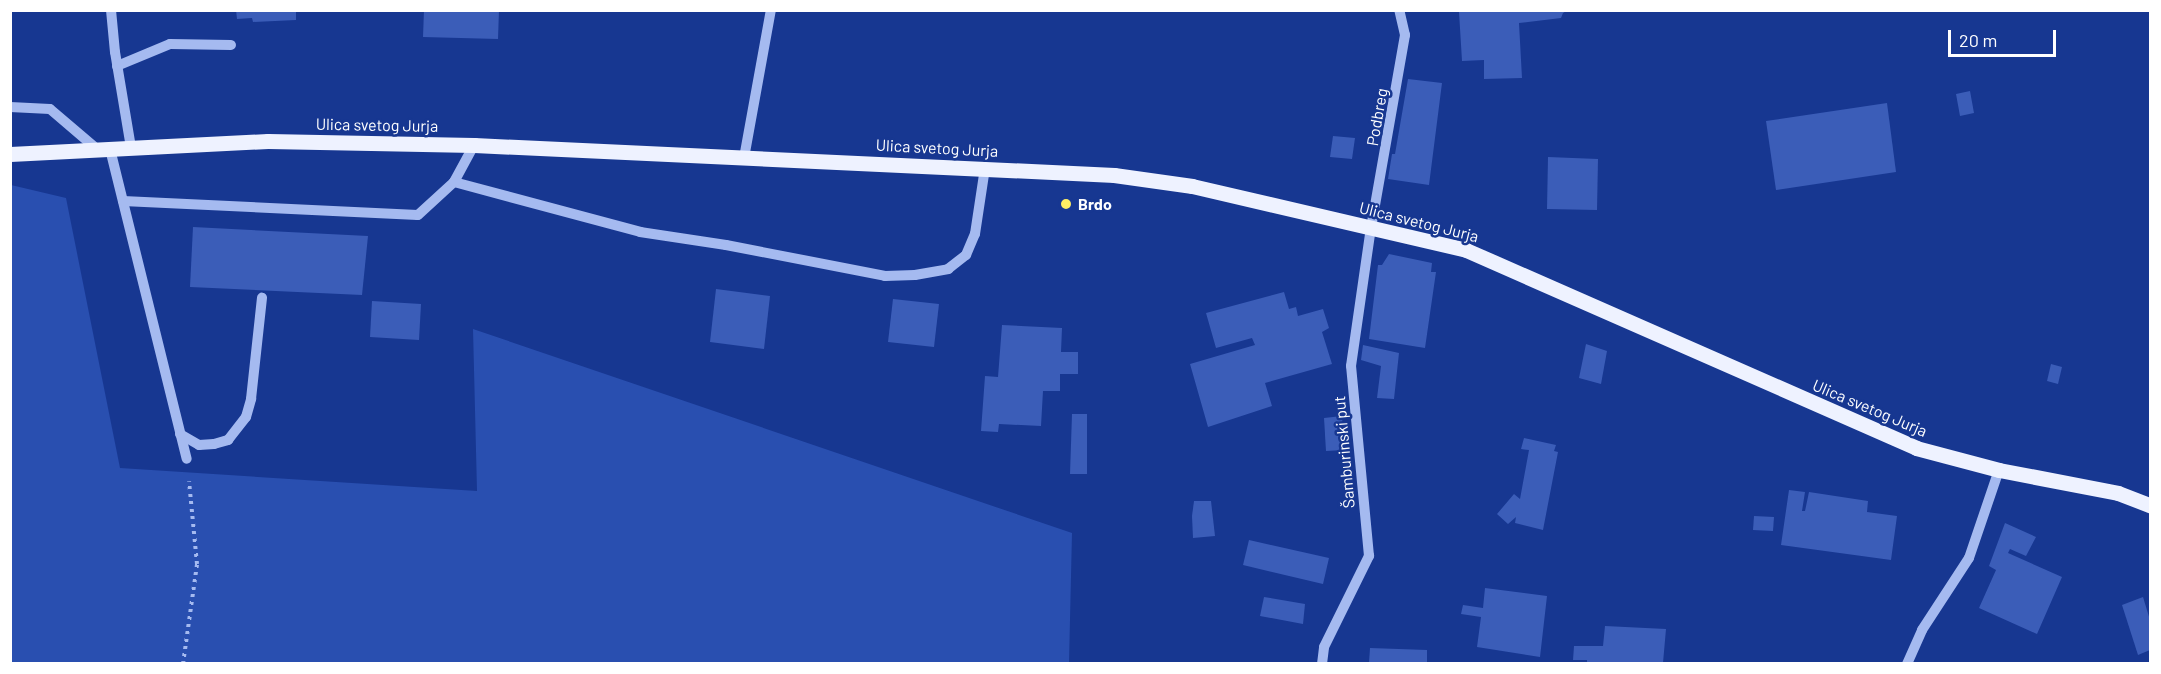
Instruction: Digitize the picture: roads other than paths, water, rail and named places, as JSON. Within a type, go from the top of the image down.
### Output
[{"type":"main road","name":"Ulica svetog Jurja","points":[[10,154],[268,141],[474,145],[1114,175],[1192,186],[1466,250],[1916,448],[1999,470],[2118,493],[2151,505]]},
{"type":"street","points":[[111,10],[117,66],[131,148]]},
{"type":"street","points":[[744,158],[771,10]]},
{"type":"street","name":"Podbreg","points":[[1371,228],[1405,35],[1399,10]]},
{"type":"street","points":[[117,66],[170,44],[231,45]]},
{"type":"street","points":[[10,107],[50,109],[104,149],[123,201],[187,459]]},
{"type":"street","points":[[123,201],[418,215],[454,182],[474,145]]},
{"type":"street","points":[[454,182],[640,232],[726,245],[885,276],[915,276],[948,269],[966,255],[975,234],[985,168]]},
{"type":"street","name":"Šamburinski put","points":[[1322,663],[1324,647],[1369,556],[1351,366],[1371,228]]},
{"type":"street","points":[[180,434],[199,445],[214,444],[228,440],[246,417],[251,399],[262,298]]},
{"type":"street","points":[[1906,663],[1922,630],[1969,558],[1999,470]]},
{"type":"place","name":"Brdo","points":[[1066,204]]}]
